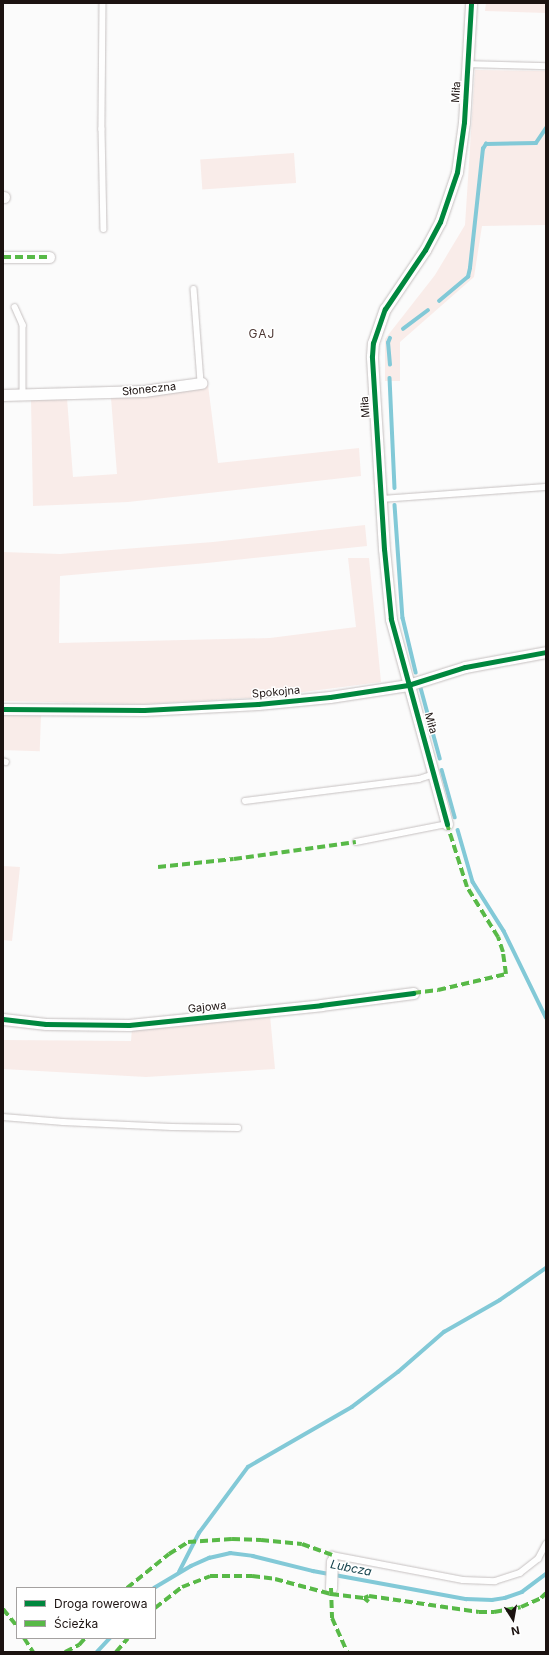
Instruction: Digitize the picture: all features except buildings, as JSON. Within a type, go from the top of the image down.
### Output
[{"type":"street","name":"Miła","points":[[447,824],[391,619],[373,378],[373,343],[385,309],[425,250],[448,204],[457,172],[462,145],[471,3]]},
{"type":"street","points":[[3,257],[49,257]]},
{"type":"street","name":"Słoneczna","points":[[3,395],[144,391],[201,383]]},
{"type":"street","name":"Spokojna","points":[[3,709],[144,710],[198,708],[330,697],[408,685],[465,667],[546,652]]},
{"type":"street","name":"Gajowa","points":[[3,1019],[46,1024],[129,1025],[321,1005],[413,993]]},
{"type":"street","points":[[331,1588],[332,1561]]},
{"type":"lane","points":[[103,3],[102,129],[104,230]]},
{"type":"lane","points":[[467,64],[546,66]]},
{"type":"lane","name":"Słoneczna","points":[[194,289],[201,383]]},
{"type":"lane","points":[[15,307],[23,325],[23,395]]},
{"type":"lane","points":[[381,499],[546,487]]},
{"type":"lane","points":[[246,801],[419,779],[434,773]]},
{"type":"lane","points":[[356,842],[447,824]]},
{"type":"lane","points":[[3,1117],[133,1125],[238,1128]]},
{"type":"lane","points":[[332,1561],[332,1555],[463,1580],[495,1581],[520,1573],[538,1559],[546,1544]]},
{"type":"shaded area","points":[[486,3],[546,3],[546,13],[485,11]]},
{"type":"shaded area","points":[[475,70],[546,71],[546,225],[482,226],[474,277],[400,342],[400,381],[385,381],[385,339],[435,275],[465,225]]},
{"type":"shaded area","points":[[294,153],[296,183],[202,189],[200,160]]},
{"type":"shaded area","points":[[208,385],[218,463],[359,448],[361,476],[128,502],[33,506],[31,400],[67,398],[73,477],[117,474],[111,398],[143,397]]},
{"type":"shaded area","points":[[365,525],[367,546],[207,563],[60,576],[59,643],[270,638],[356,627],[348,558],[369,558],[381,682],[265,697],[142,704],[3,701],[3,552],[60,554],[213,542]]},
{"type":"shaded area","points":[[3,714],[41,715],[40,751],[3,750]]},
{"type":"shaded area","points":[[3,866],[20,867],[12,941],[3,940]]},
{"type":"shaded area","points":[[270,1015],[275,1069],[146,1077],[3,1069],[3,1040],[131,1041],[132,1028]]},
{"type":"waterway","points":[[439,301],[468,277],[483,149],[486,144],[536,143],[546,128]]},
{"type":"waterway","points":[[403,329],[428,310]]},
{"type":"waterway","points":[[390,338],[388,343],[390,365]]},
{"type":"waterway","points":[[390,378],[395,488]]},
{"type":"waterway","points":[[395,505],[403,618],[416,672]]},
{"type":"waterway","points":[[421,688],[440,758]]},
{"type":"waterway","points":[[442,770],[455,817]]},
{"type":"waterway","points":[[458,830],[473,882],[504,931],[546,1017]]},
{"type":"waterway","points":[[179,1572],[199,1533],[248,1467],[352,1407],[398,1372],[444,1332],[500,1300],[546,1268]]},
{"type":"waterway","name":"Lubcza","points":[[156,1587],[191,1566],[209,1558],[230,1553],[253,1556],[313,1571],[466,1599],[492,1600],[505,1598],[522,1592],[546,1574]]},
{"type":"waterway","name":"Lubcza","points":[[97,1652],[109,1639]]},
{"type":"marked path","points":[[3,257],[49,257]]},
{"type":"marked path","points":[[413,993],[438,990],[506,974],[503,952],[498,937],[467,887],[447,824]]},
{"type":"marked path","points":[[158,867],[234,859],[356,842]]},
{"type":"marked path","points":[[128,1587],[169,1554],[188,1542],[232,1539],[261,1540],[302,1544],[332,1555]]},
{"type":"marked path","points":[[156,1607],[182,1587],[210,1576],[252,1576],[275,1579],[331,1594],[364,1598],[369,1602]]},
{"type":"marked path","points":[[331,1588],[332,1618],[347,1652]]},
{"type":"marked path","points":[[364,1598],[369,1596],[479,1612],[494,1612],[521,1607],[541,1598],[546,1593]]},
{"type":"marked path","points":[[3,1609],[16,1625]]},
{"type":"marked path","points":[[25,1639],[33,1652]]},
{"type":"marked path","points":[[65,1652],[79,1645],[84,1639]]},
{"type":"marked path","points":[[116,1652],[127,1639]]},
{"type":"cycle path","points":[[447,824],[391,619],[384,549],[372,356],[373,343],[385,309],[425,250],[440,222],[457,172],[464,122],[471,3]]},
{"type":"cycle path","points":[[3,709],[144,710],[258,704],[330,697],[408,685],[465,667],[546,652]]},
{"type":"cycle path","points":[[3,1019],[46,1024],[129,1025],[321,1005],[413,993]]},
{"type":"district","name":"GAJ","points":[[262,334]]}]
